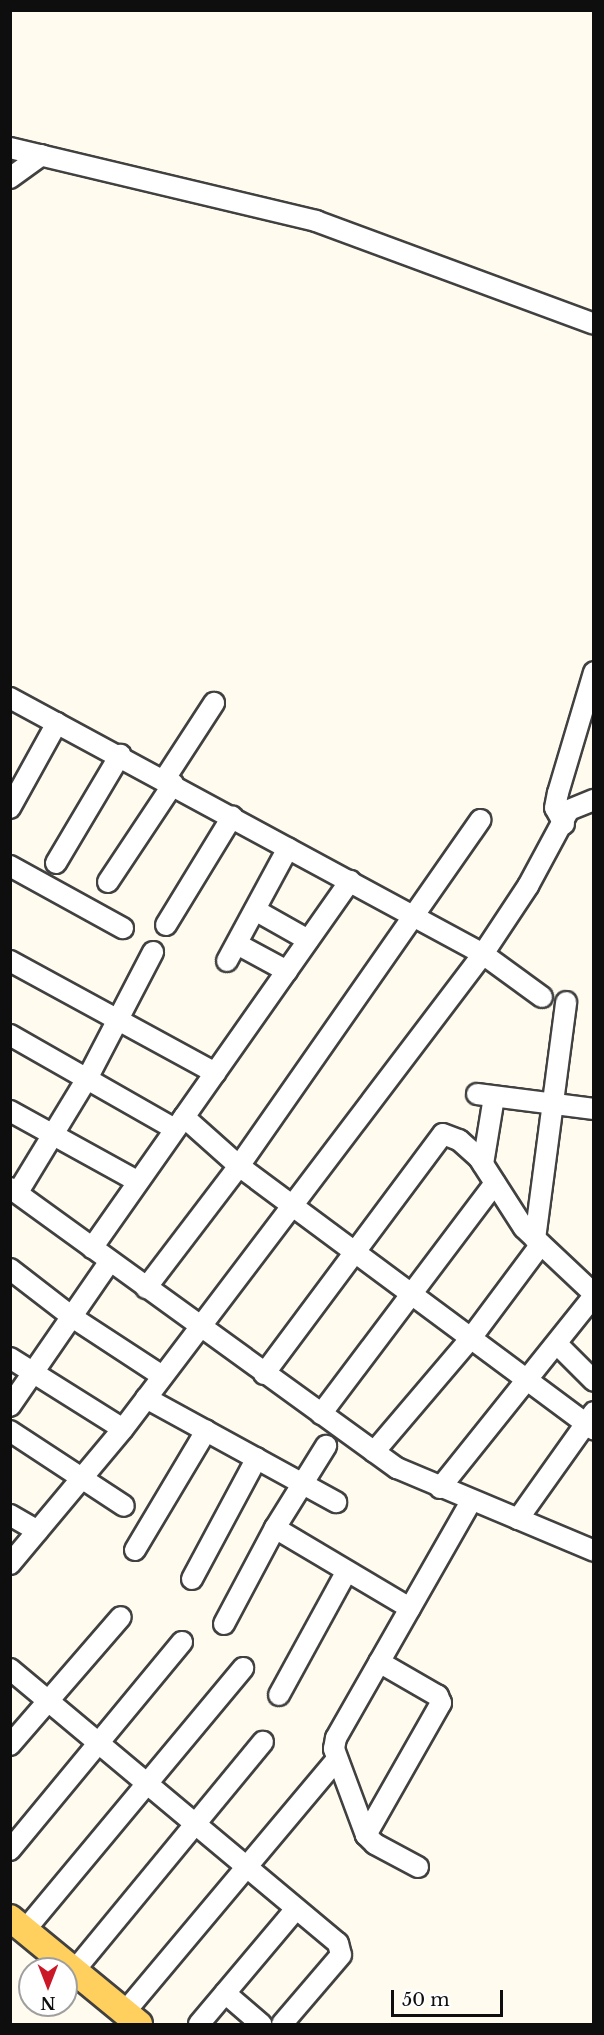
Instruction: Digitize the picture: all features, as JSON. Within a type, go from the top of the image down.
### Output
[{"type":"main road","points":[[15,1928],[45,1957]]},
{"type":"main road","points":[[78,1985],[127,2021]]},
{"type":"street","points":[[10,148],[316,221],[594,324]]},
{"type":"street","points":[[10,178],[42,155]]},
{"type":"street","points":[[564,824],[555,808],[594,672]]},
{"type":"street","points":[[10,698],[120,755],[483,954],[542,997]]},
{"type":"street","points":[[108,882],[214,703]]},
{"type":"street","points":[[10,808],[57,723]]},
{"type":"street","points":[[56,863],[120,755]]},
{"type":"street","points":[[10,1564],[123,1429],[291,1204],[483,954],[564,824],[569,810],[594,800]]},
{"type":"street","points":[[166,924],[232,817]]},
{"type":"street","points":[[146,1288],[239,1166],[480,820]]},
{"type":"street","points":[[286,971],[232,953],[288,848]]},
{"type":"street","points":[[10,866],[123,928]]},
{"type":"street","points":[[92,1248],[137,1181],[350,882]]},
{"type":"street","points":[[255,910],[308,940]]},
{"type":"street","points":[[153,952],[88,1077],[54,1135],[14,1190],[199,1327],[397,1468],[594,1551]]},
{"type":"street","points":[[10,962],[215,1073]]},
{"type":"street","points":[[374,1452],[471,1338],[538,1241],[566,1002]]},
{"type":"street","points":[[10,1035],[180,1123],[529,1381],[591,1422],[518,1519]]},
{"type":"street","points":[[483,1164],[486,1096],[594,1109]]},
{"type":"street","points":[[10,1111],[137,1181]]},
{"type":"street","points":[[264,1374],[356,1253],[438,1138],[450,1135],[483,1164],[507,1205],[538,1241],[592,1293],[529,1381],[440,1488]]},
{"type":"street","points":[[321,1414],[495,1183]]},
{"type":"street","points":[[10,1406],[110,1261]]},
{"type":"street","points":[[10,1269],[72,1317],[162,1376]]},
{"type":"street","points":[[557,1344],[594,1381]]},
{"type":"street","points":[[10,1358],[123,1429]]},
{"type":"street","points":[[146,1398],[336,1502]]},
{"type":"street","points":[[10,1431],[124,1506]]},
{"type":"street","points":[[135,1550],[206,1431]]},
{"type":"street","points":[[224,1624],[275,1528],[326,1446]]},
{"type":"street","points":[[192,1579],[257,1458]]},
{"type":"street","points":[[418,1867],[375,1845],[366,1835],[336,1760],[336,1738],[471,1500]]},
{"type":"street","points":[[10,1515],[38,1531]]},
{"type":"street","points":[[275,1528],[410,1608]]},
{"type":"street","points":[[279,1695],[347,1571]]},
{"type":"street","points":[[10,1745],[47,1699],[121,1617]]},
{"type":"street","points":[[10,1850],[182,1642]]},
{"type":"street","points":[[366,1835],[441,1703],[438,1696],[379,1662]]},
{"type":"street","points":[[15,1928],[146,1783],[243,1668]]},
{"type":"street","points":[[10,1669],[338,1943],[341,1955],[282,2025]]},
{"type":"street","points":[[78,1957],[263,1742]]},
{"type":"street","points":[[127,2021],[245,1867],[336,1760]]},
{"type":"street","points":[[199,2025],[296,1909]]},
{"type":"street","points":[[225,1993],[261,2025]]}]
